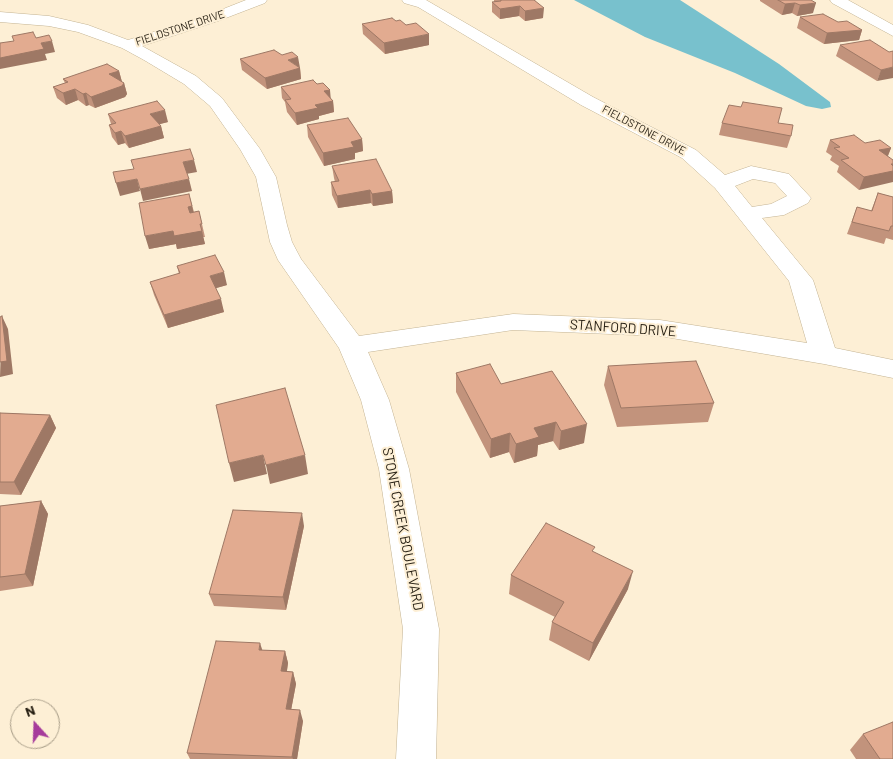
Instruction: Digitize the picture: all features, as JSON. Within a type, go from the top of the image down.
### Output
[{"type":"street","name":"FIELDSTONE DRIVE","points":[[128,45],[213,18],[260,0]]},
{"type":"street","name":"FIELDSTONE DRIVE","points":[[409,0],[423,4],[587,101],[689,154],[722,184],[801,280],[824,355]]},
{"type":"street","points":[[839,0],[893,31]]},
{"type":"street","name":"STONE CREEK BOULEVARD","points":[[0,17],[67,24],[128,45],[190,80],[216,102],[237,129],[266,176],[278,233],[290,260],[352,346],[375,400],[394,470],[421,629],[416,759]]},
{"type":"street","points":[[722,184],[751,172],[782,178],[800,198],[776,210],[747,214]]},
{"type":"street","name":"STANFORD DRIVE","points":[[352,346],[513,322],[660,328],[824,355],[893,369]]},
{"type":"water","points":[[574,0],[680,0],[779,64],[830,102],[831,107],[822,109],[806,106],[735,73],[645,37]]},
{"type":"building","points":[[501,0],[534,0],[544,8],[525,11],[520,6],[500,9],[492,2]]},
{"type":"building","points":[[778,0],[811,0],[816,3],[785,4]]},
{"type":"building","points":[[823,14],[838,22],[847,21],[862,30],[827,33],[800,17]]},
{"type":"building","points":[[392,18],[396,21],[400,20],[406,25],[416,23],[429,34],[384,43],[362,24]]},
{"type":"building","points":[[33,32],[36,38],[49,35],[52,41],[41,43],[44,49],[0,58],[0,43],[14,41],[12,36]]},
{"type":"building","points":[[870,40],[889,52],[893,51],[893,67],[881,70],[840,45]]},
{"type":"building","points":[[274,50],[282,55],[292,52],[298,57],[288,60],[300,68],[265,78],[240,59]]},
{"type":"building","points":[[107,64],[119,71],[109,74],[124,83],[122,86],[91,97],[75,89],[63,93],[53,87],[68,82],[63,79]]},
{"type":"building","points":[[313,80],[317,84],[323,83],[330,90],[324,91],[333,101],[315,105],[318,108],[295,113],[285,100],[291,99],[281,87]]},
{"type":"building","points":[[157,101],[165,110],[150,114],[161,126],[125,136],[121,131],[115,133],[109,125],[116,123],[108,114]]},
{"type":"building","points":[[743,102],[782,108],[778,123],[793,125],[791,136],[722,123],[729,105],[741,107]]},
{"type":"building","points":[[348,118],[362,139],[351,142],[354,147],[323,153],[307,125]]},
{"type":"building","points":[[854,135],[865,143],[880,140],[891,148],[879,150],[893,160],[893,164],[891,164],[893,171],[864,177],[841,160],[849,158],[834,148],[840,147],[830,140]]},
{"type":"building","points":[[190,149],[194,160],[183,162],[189,179],[140,189],[137,179],[116,183],[113,172],[134,169],[131,160]]},
{"type":"building","points":[[376,159],[392,191],[372,194],[370,190],[337,196],[331,182],[339,181],[332,166]]},
{"type":"building","points":[[878,193],[893,197],[893,226],[891,226],[889,231],[852,222],[857,207],[872,211]]},
{"type":"building","points":[[189,194],[192,206],[188,207],[190,213],[199,211],[202,231],[174,236],[173,231],[145,236],[139,203]]},
{"type":"building","points":[[215,255],[224,272],[210,276],[221,299],[164,315],[150,282],[180,273],[177,266]]},
{"type":"building","points":[[2,316],[7,361],[0,362],[0,317]]},
{"type":"building","points":[[696,361],[714,403],[621,408],[608,366]]},
{"type":"building","points":[[490,364],[501,384],[552,371],[587,424],[561,431],[556,422],[534,428],[539,437],[516,444],[510,433],[491,439],[456,373]]},
{"type":"building","points":[[285,388],[305,455],[266,465],[263,455],[229,463],[216,405]]},
{"type":"building","points":[[0,413],[50,415],[14,482],[0,482]]},
{"type":"building","points":[[41,501],[25,574],[0,577],[0,506]]},
{"type":"building","points":[[233,510],[302,513],[283,597],[209,594]]},
{"type":"building","points":[[546,523],[595,547],[592,551],[633,571],[593,643],[552,622],[564,602],[511,575]]},
{"type":"building","points":[[216,641],[260,643],[259,650],[285,651],[281,671],[293,672],[286,709],[300,710],[292,757],[187,753]]},
{"type":"building","points":[[893,722],[893,759],[880,759],[863,734]]}]
